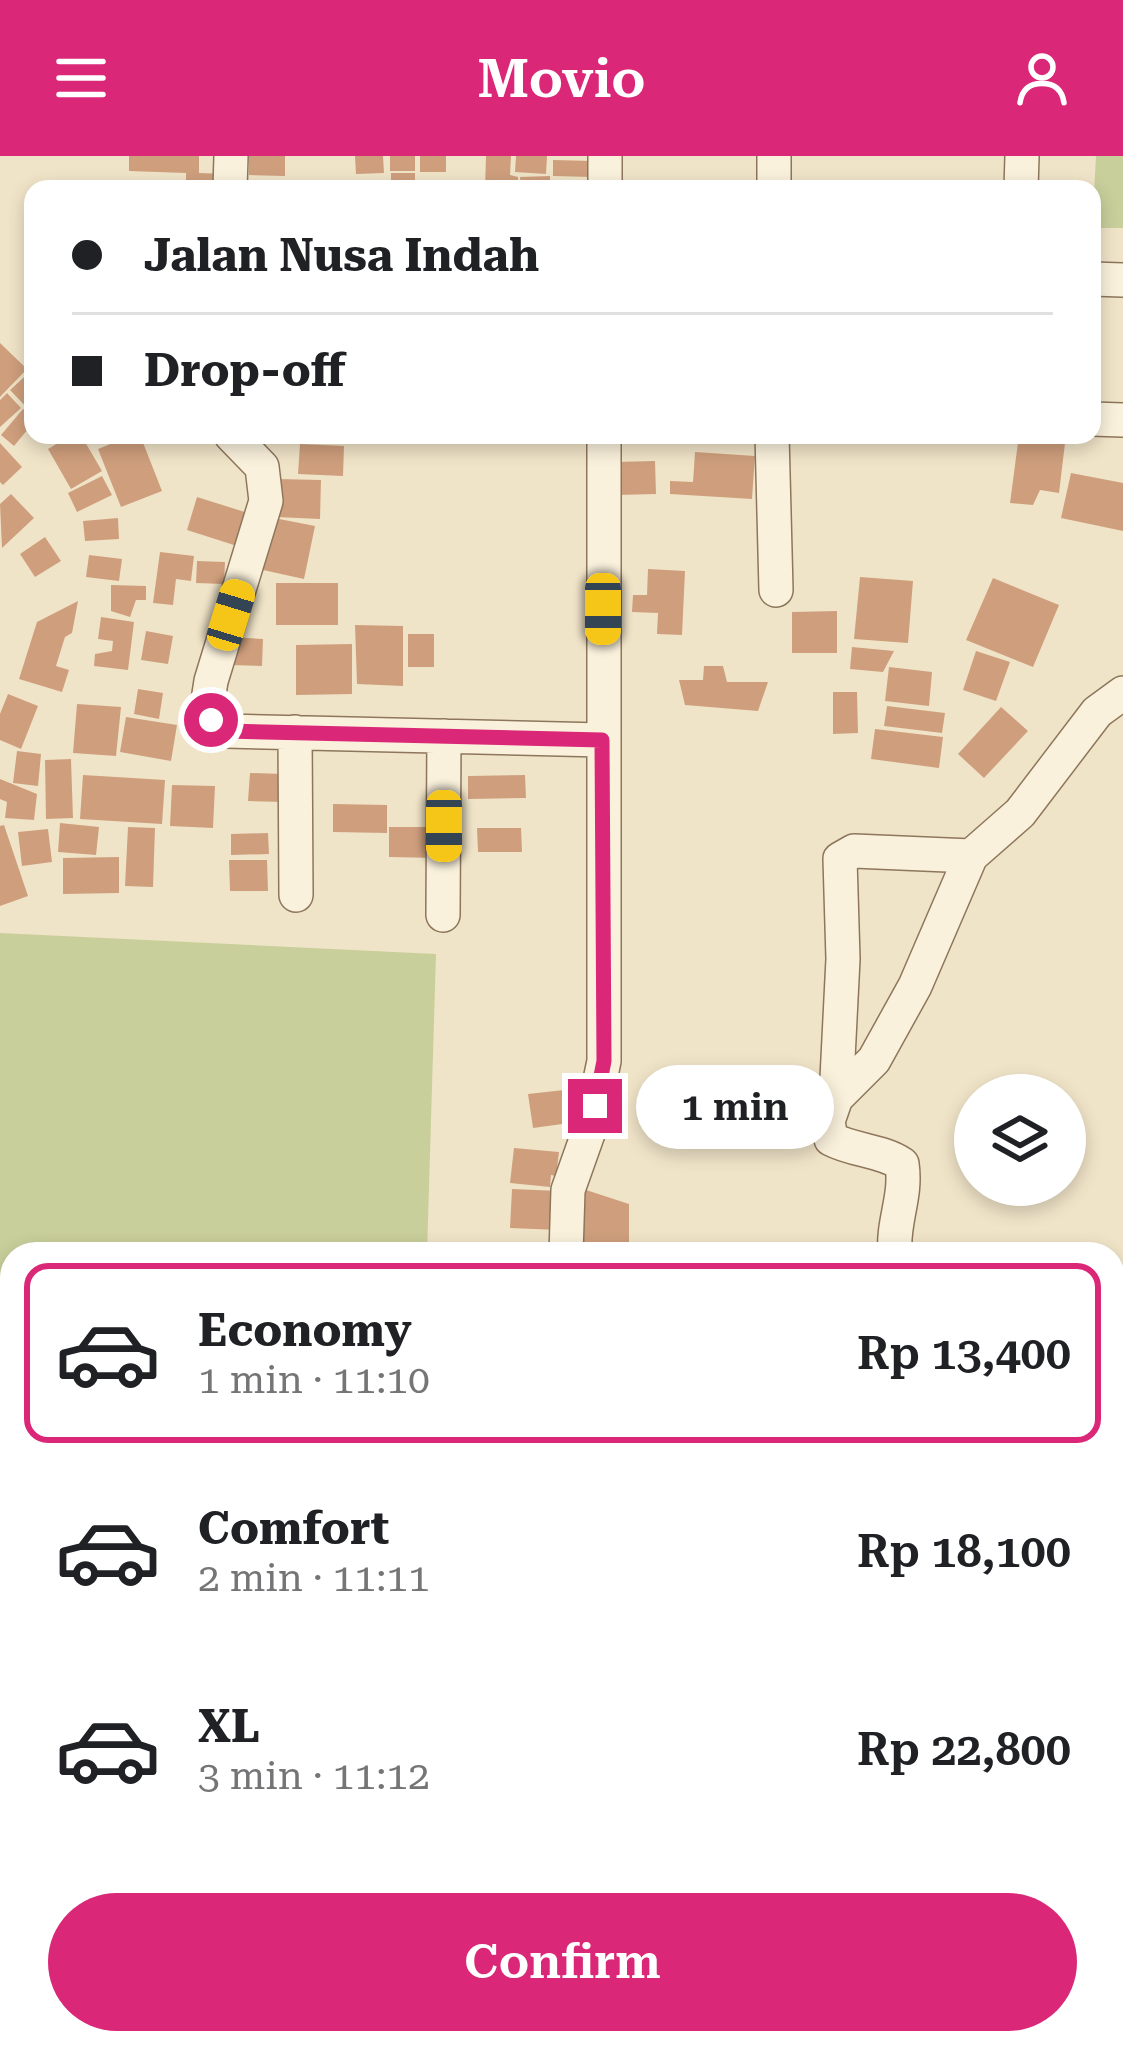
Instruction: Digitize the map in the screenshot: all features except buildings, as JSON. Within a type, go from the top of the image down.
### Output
[{"type":"street","points":[[240,444],[262,467],[266,501],[211,681],[207,707],[211,720],[226,731],[602,740]]},
{"type":"street","points":[[566,1242],[568,1190],[590,1128],[604,1061],[604,444]]},
{"type":"street","points":[[772,444],[776,590]]},
{"type":"street","points":[[836,1097],[874,1060],[905,1004],[971,856],[1020,813],[1097,712],[1123,693]]},
{"type":"street","points":[[295,732],[296,896]]},
{"type":"street","points":[[443,915],[444,736]]},
{"type":"street","points":[[894,1242],[892,1230],[903,1203],[902,1164],[889,1155],[850,1149],[831,1139],[828,1121],[836,1097],[843,958],[840,859],[854,851],[971,856]]},
{"type":"green space","points":[[1096,156],[1123,156],[1123,228],[1101,228],[1101,180],[1095,180]]},
{"type":"green space","points":[[0,933],[436,954],[427,1242],[0,1242]]},
{"type":"route","points":[[211,720],[226,731],[602,740],[604,1061],[595,1106]]}]
